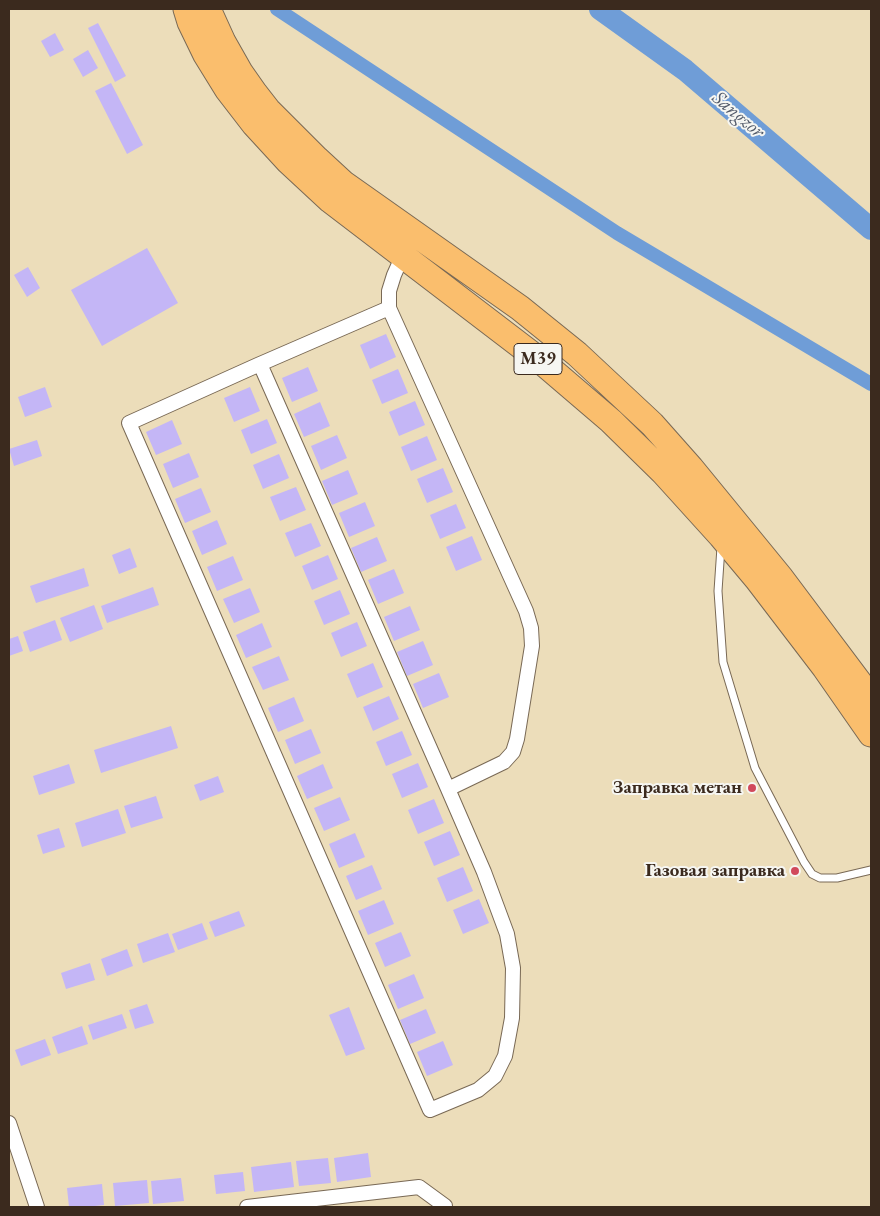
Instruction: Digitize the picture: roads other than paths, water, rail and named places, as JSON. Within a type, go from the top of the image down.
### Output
[{"type":"highway","name":"M39","points":[[186,9],[190,22],[206,55],[227,89],[254,124],[288,161],[330,200],[542,362],[611,421],[663,472],[757,579],[825,668],[871,734]]},
{"type":"highway","name":"M39","points":[[208,9],[223,42],[240,72],[268,110],[288,132],[343,183],[520,308],[577,354],[652,424],[781,578],[871,698]]},
{"type":"highway","points":[[505,332],[502,323],[504,315],[513,309],[520,308]]},
{"type":"street","points":[[403,255],[389,291],[389,308],[526,611],[532,646],[517,739],[512,752],[504,762],[448,789]]},
{"type":"street","points":[[260,364],[484,872],[507,934],[513,968],[512,1018],[505,1056],[495,1076],[478,1090],[430,1110],[129,423],[260,364],[389,308]]},
{"type":"street","points":[[9,1123],[37,1207]]},
{"type":"street","points":[[247,1207],[419,1187],[445,1207]]},
{"type":"lane","points":[[721,536],[718,592],[723,662],[755,768],[812,874],[820,878],[837,878],[871,870]]},
{"type":"waterway","points":[[277,9],[617,233],[871,384]]},
{"type":"waterway","name":"Sangzor","points":[[600,9],[685,70],[871,229]]},
{"type":"place","name":"Заправка метан","points":[[752,788]]},
{"type":"place","name":"Газовая заправка","points":[[795,871]]}]
